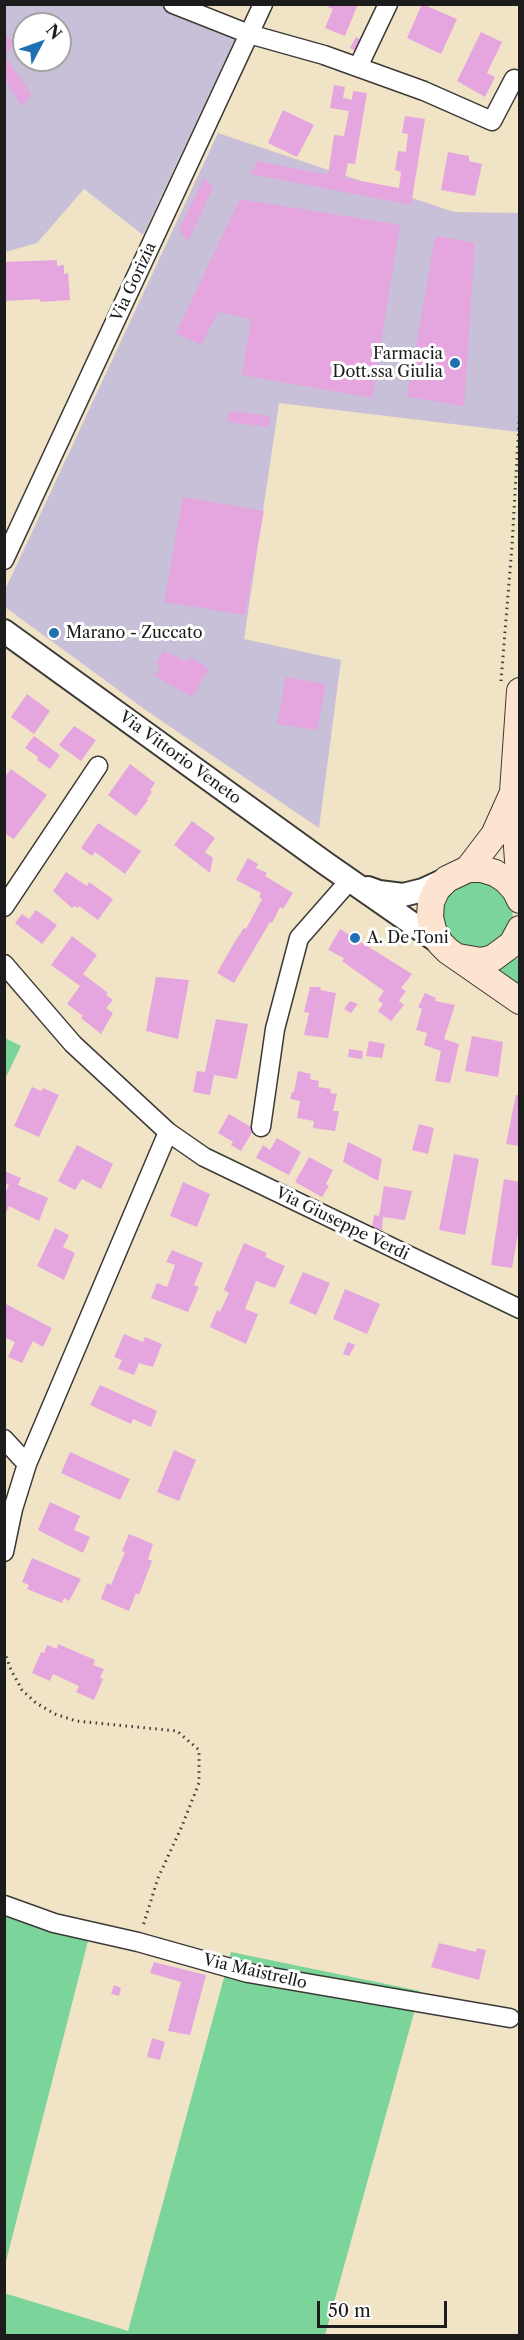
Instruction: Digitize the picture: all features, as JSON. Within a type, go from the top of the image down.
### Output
[{"type":"main road","points":[[510,689],[519,888]]},
{"type":"main road","points":[[513,792],[494,835],[482,853],[437,889],[430,916],[433,930],[449,950],[481,960],[493,958],[503,952],[519,933]]},
{"type":"main road","points":[[458,874],[482,869],[495,873],[515,890],[519,900]]},
{"type":"main road","name":"Via Vittorio Veneto","points":[[449,950],[519,1001]]},
{"type":"street","points":[[173,4],[249,34],[324,55],[424,91],[492,121],[513,79]]},
{"type":"street","name":"Via Gorizia","points":[[4,560],[263,4]]},
{"type":"street","points":[[358,67],[388,4]]},
{"type":"street","name":"Via Vittorio Veneto","points":[[4,631],[449,950]]},
{"type":"street","points":[[4,907],[98,766]]},
{"type":"street","name":"Via Vittorio Veneto","points":[[353,882],[379,892],[403,895],[423,890],[458,874]]},
{"type":"street","points":[[261,1127],[275,1029],[299,938],[353,882]]},
{"type":"street","name":"Via Giuseppe Verdi","points":[[4,964],[73,1044],[168,1132],[204,1157],[519,1309]]},
{"type":"street","points":[[4,1552],[13,1509],[27,1464],[168,1132]]},
{"type":"street","points":[[4,1439],[27,1464]]},
{"type":"street","name":"Via Maistrello","points":[[4,1905],[54,1923],[138,1942],[248,1973],[510,2018]]},
{"type":"path","points":[[510,689],[512,546],[519,405]]},
{"type":"path","points":[[4,1652],[22,1690],[36,1703],[55,1714],[75,1721],[177,1731],[199,1750],[199,1783],[158,1878],[138,1942]]},
{"type":"shaded area","points":[[5,5],[159,5],[237,35],[143,235],[84,189],[37,243],[5,252]]},
{"type":"shaded area","points":[[218,133],[454,212],[519,213],[519,432],[279,403],[244,639],[341,660],[319,828],[147,711],[5,607],[5,590]]},
{"type":"green space","points":[[461,880],[491,880],[512,905],[513,922],[497,946],[467,951],[447,938],[440,904]]},
{"type":"green space","points":[[516,956],[520,963],[519,1000],[483,971]]},
{"type":"green space","points":[[5,1038],[21,1046],[5,1079]]},
{"type":"green space","points":[[5,1911],[88,1941],[5,2265]]},
{"type":"green space","points":[[231,1952],[420,1991],[325,2335],[5,2335],[4,2293],[128,2331]]},
{"type":"building","points":[[329,4],[358,4],[345,36],[325,28],[333,9],[328,7]]},
{"type":"building","points":[[422,4],[457,19],[441,54],[407,38]]},
{"type":"building","points":[[481,32],[502,42],[487,73],[495,77],[485,97],[457,81]]},
{"type":"building","points":[[4,34],[12,40],[12,46],[5,56],[12,66],[12,72],[16,72],[31,94],[22,107],[4,77]]},
{"type":"building","points":[[356,37],[365,42],[360,53],[350,48]]},
{"type":"building","points":[[334,85],[345,87],[343,98],[352,100],[353,91],[367,93],[355,164],[348,163],[345,178],[399,188],[401,172],[395,170],[398,151],[406,152],[408,134],[402,133],[405,116],[425,119],[411,205],[251,174],[257,161],[328,175],[334,135],[344,136],[349,111],[330,108]]},
{"type":"building","points":[[283,110],[314,125],[297,157],[268,143]]},
{"type":"building","points":[[448,152],[469,156],[469,161],[482,164],[475,196],[441,190]]},
{"type":"building","points":[[204,178],[213,187],[188,242],[179,230]]},
{"type":"building","points":[[240,199],[400,225],[372,398],[242,375],[251,319],[218,312],[201,345],[176,333]]},
{"type":"building","points":[[437,236],[475,243],[464,406],[407,397]]},
{"type":"building","points":[[57,260],[57,266],[64,265],[64,274],[68,273],[70,300],[5,301],[5,262]]},
{"type":"building","points":[[229,411],[270,416],[269,427],[228,422]]},
{"type":"building","points":[[183,497],[264,511],[245,615],[164,602]]},
{"type":"building","points":[[163,651],[188,662],[190,657],[209,669],[192,697],[155,676],[161,666],[156,663]]},
{"type":"building","points":[[286,677],[326,684],[317,730],[277,724]]},
{"type":"building","points":[[27,694],[50,711],[34,734],[11,717]]},
{"type":"building","points":[[74,726],[96,740],[81,761],[59,745]]},
{"type":"building","points":[[34,736],[60,755],[50,769],[25,748]]},
{"type":"building","points":[[130,764],[155,783],[150,790],[152,792],[148,800],[136,816],[108,795]]},
{"type":"building","points":[[11,769],[47,795],[14,839],[4,833],[4,778]]},
{"type":"building","points":[[192,821],[215,838],[205,852],[213,858],[210,873],[174,845]]},
{"type":"building","points":[[98,823],[141,851],[125,874],[95,852],[92,856],[81,848]]},
{"type":"building","points":[[248,858],[258,864],[256,868],[267,873],[265,876],[293,893],[283,909],[280,907],[272,923],[270,922],[234,983],[217,973],[234,943],[244,928],[246,929],[262,899],[259,897],[261,893],[236,880]]},
{"type":"building","points":[[66,872],[87,886],[89,882],[113,899],[98,920],[79,906],[72,908],[53,891]]},
{"type":"building","points":[[36,910],[57,925],[42,944],[15,923],[22,914],[29,919]]},
{"type":"building","points":[[340,929],[412,974],[401,988],[406,991],[399,1001],[404,1005],[391,1021],[378,1011],[383,1004],[378,1000],[384,991],[342,961],[344,958],[328,950]]},
{"type":"building","points":[[72,936],[97,955],[83,974],[108,993],[106,995],[113,1000],[106,1008],[113,1013],[101,1034],[67,1004],[80,986],[51,965]]},
{"type":"building","points":[[156,977],[189,980],[178,1039],[146,1031]]},
{"type":"building","points":[[310,987],[321,987],[320,990],[336,993],[328,1038],[304,1035],[309,1013],[304,1012]]},
{"type":"building","points":[[425,993],[436,998],[435,1001],[455,1005],[444,1039],[459,1044],[450,1083],[435,1081],[441,1051],[424,1045],[427,1033],[416,1030],[422,1009],[418,1007]]},
{"type":"building","points":[[350,1001],[358,1004],[351,1013],[344,1009]]},
{"type":"building","points":[[216,1019],[248,1024],[237,1079],[214,1075],[210,1095],[193,1092],[197,1071],[205,1072]]},
{"type":"building","points":[[472,1036],[503,1042],[498,1077],[465,1071]]},
{"type":"building","points":[[369,1041],[385,1044],[382,1058],[366,1056]]},
{"type":"building","points":[[349,1049],[363,1051],[362,1059],[348,1057]]},
{"type":"building","points":[[298,1071],[311,1074],[310,1079],[319,1081],[318,1087],[331,1089],[330,1093],[337,1094],[333,1111],[339,1111],[335,1131],[313,1128],[314,1121],[297,1118],[300,1101],[290,1099],[294,1092]]},
{"type":"building","points":[[32,1087],[41,1091],[43,1088],[59,1095],[39,1137],[14,1126]]},
{"type":"building","points":[[516,1095],[520,1095],[520,1146],[506,1144]]},
{"type":"building","points":[[229,1114],[254,1129],[241,1151],[231,1145],[233,1142],[218,1133]]},
{"type":"building","points":[[419,1124],[434,1128],[428,1154],[412,1150]]},
{"type":"building","points":[[277,1138],[301,1152],[289,1175],[256,1158],[263,1145],[270,1150]]},
{"type":"building","points":[[348,1142],[382,1159],[378,1181],[343,1162]]},
{"type":"building","points":[[77,1145],[113,1164],[101,1189],[82,1179],[75,1190],[58,1181]]},
{"type":"building","points":[[454,1154],[479,1159],[465,1235],[439,1230]]},
{"type":"building","points":[[309,1157],[333,1170],[326,1184],[329,1186],[322,1197],[295,1182]]},
{"type":"building","points":[[4,1171],[21,1178],[18,1185],[48,1198],[39,1221],[9,1206],[4,1218],[4,1195],[9,1185],[4,1183]]},
{"type":"building","points":[[504,1179],[520,1182],[520,1222],[512,1268],[491,1265]]},
{"type":"building","points":[[183,1182],[210,1194],[197,1227],[170,1216]]},
{"type":"building","points":[[384,1186],[412,1191],[405,1220],[383,1217],[382,1230],[372,1228],[374,1215],[379,1216]]},
{"type":"building","points":[[55,1228],[69,1235],[63,1247],[75,1253],[64,1280],[37,1266]]},
{"type":"building","points":[[244,1243],[267,1253],[265,1257],[285,1266],[275,1288],[256,1281],[245,1309],[258,1314],[246,1344],[210,1327],[217,1310],[220,1312],[229,1293],[224,1290]]},
{"type":"building","points":[[172,1250],[203,1263],[194,1285],[199,1287],[188,1312],[151,1298],[157,1283],[167,1287],[175,1265],[166,1262]]},
{"type":"building","points":[[303,1272],[330,1283],[316,1315],[289,1303]]},
{"type":"building","points":[[345,1289],[380,1304],[367,1334],[333,1319]]},
{"type":"building","points":[[6,1304],[52,1328],[43,1347],[33,1341],[22,1363],[8,1357],[15,1342],[4,1337]]},
{"type":"building","points":[[124,1334],[143,1342],[145,1337],[162,1344],[153,1367],[139,1363],[134,1375],[118,1369],[122,1360],[114,1357]]},
{"type":"building","points":[[348,1342],[355,1345],[349,1356],[343,1354]]},
{"type":"building","points":[[100,1385],[157,1411],[151,1427],[133,1419],[131,1424],[90,1405]]},
{"type":"building","points":[[174,1450],[196,1460],[179,1501],[157,1492]]},
{"type":"building","points":[[70,1452],[130,1479],[120,1500],[61,1473]]},
{"type":"building","points":[[50,1502],[80,1516],[74,1530],[90,1537],[83,1553],[38,1530]]},
{"type":"building","points":[[129,1534],[153,1544],[148,1559],[152,1561],[139,1595],[136,1593],[129,1611],[101,1599],[107,1583],[111,1585],[125,1552],[122,1551]]},
{"type":"building","points":[[32,1558],[81,1579],[69,1601],[64,1598],[62,1603],[27,1589],[29,1585],[22,1582]]},
{"type":"building","points":[[58,1644],[95,1660],[93,1665],[104,1669],[100,1678],[103,1679],[94,1700],[76,1692],[79,1686],[53,1674],[50,1681],[32,1673],[41,1652],[44,1653],[47,1645],[57,1649]]},
{"type":"building","points":[[439,1943],[476,1952],[477,1948],[486,1950],[479,1980],[431,1967]]},
{"type":"building","points":[[154,1962],[206,1975],[190,2035],[168,2031],[181,1982],[150,1973]]},
{"type":"building","points":[[114,1985],[121,1988],[119,1996],[111,1994]]},
{"type":"building","points":[[152,2038],[165,2042],[160,2060],[147,2057]]},
{"type":"place","name":"Farmacia Dott.ssa Giulia","points":[[455,363]]},
{"type":"place","name":"Marano - Zuccato","points":[[54,633]]},
{"type":"place","name":"A. De Toni","points":[[355,938]]}]
